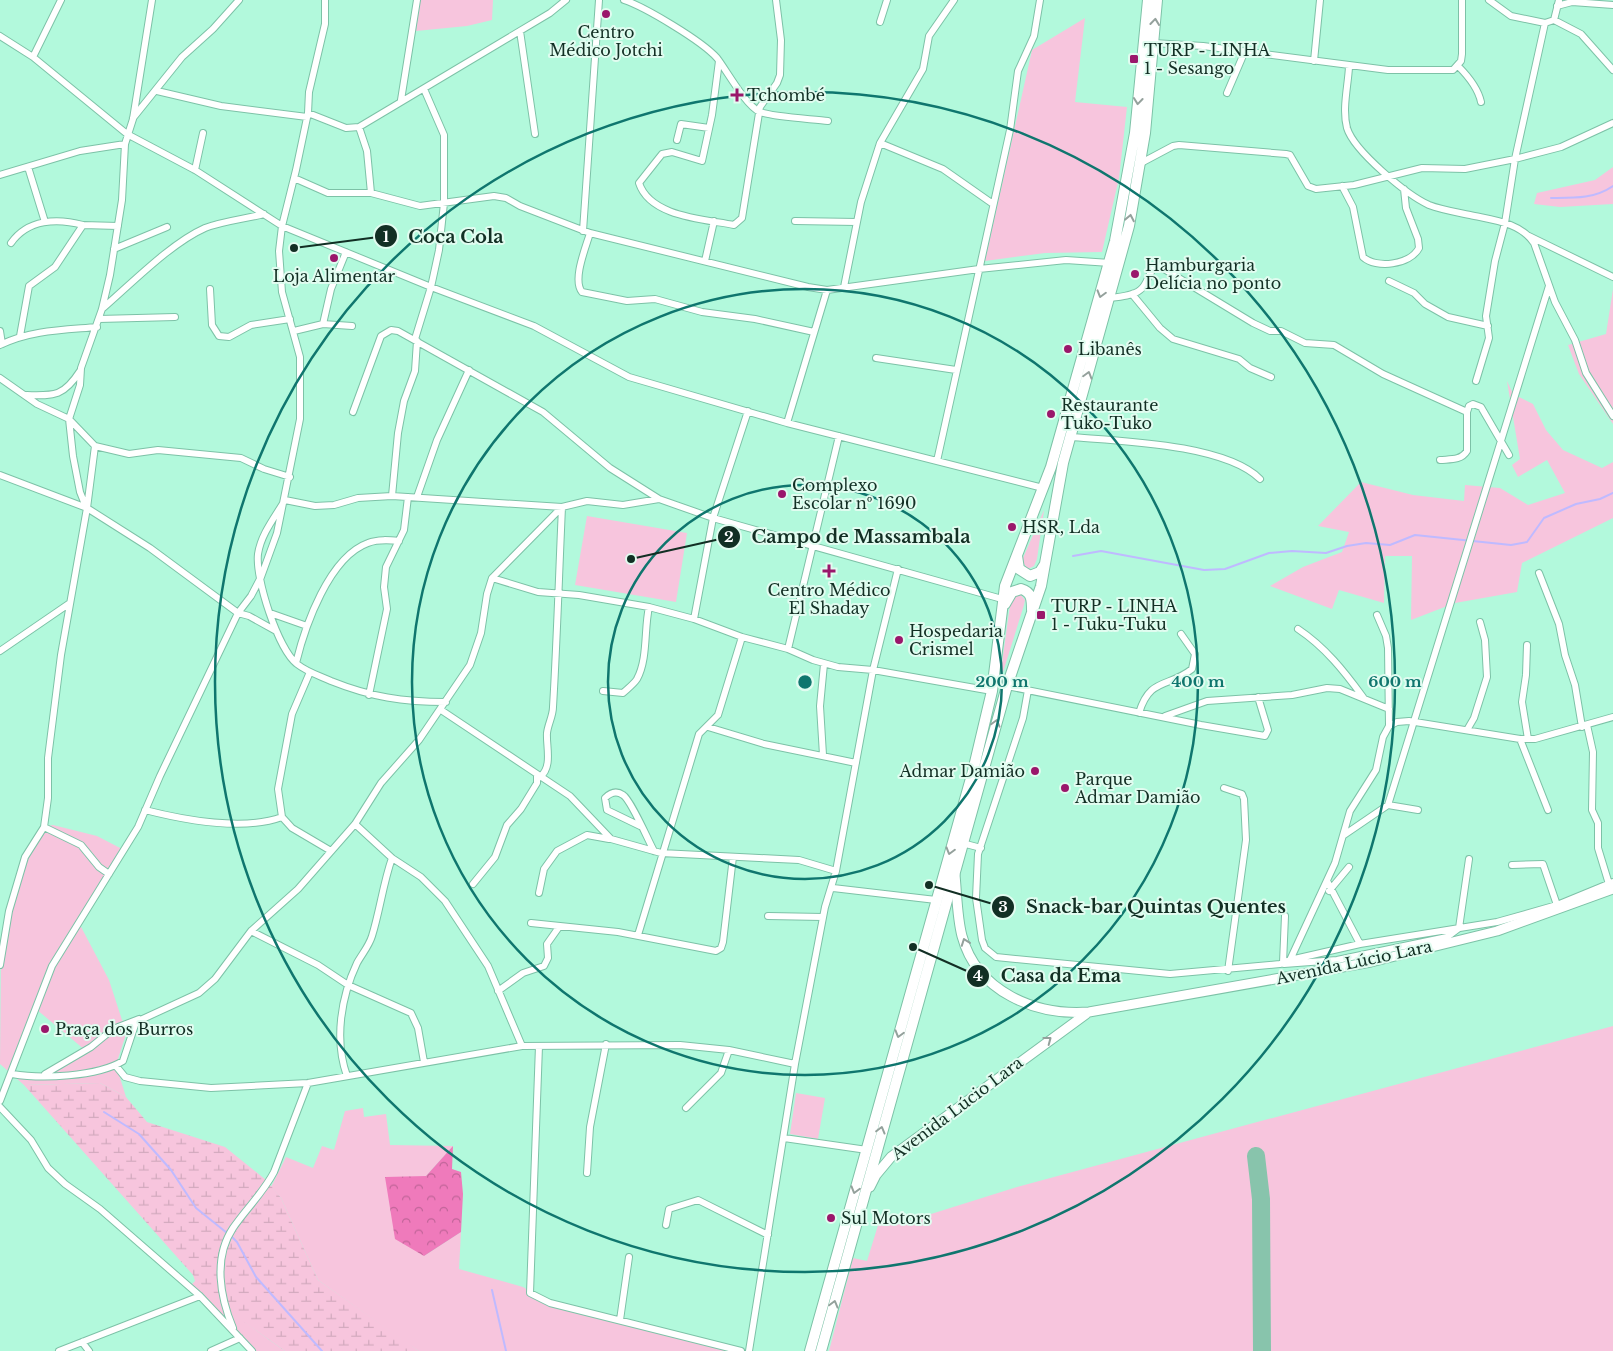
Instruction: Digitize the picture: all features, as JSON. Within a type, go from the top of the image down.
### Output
[{"type":"main road","points":[[810,1351],[974,771],[992,690],[1002,600],[1008,574],[1043,488],[1058,444],[1110,263],[1132,156],[1148,0]]},
{"type":"main road","points":[[821,1351],[962,843],[1007,686],[1032,614],[1046,562],[1058,490],[1071,437],[1129,226],[1141,163],[1157,0]]},
{"type":"main road","points":[[1017,550],[1019,569],[1026,575],[1035,576],[1046,562]]},
{"type":"main road","points":[[1001,611],[1008,596],[1021,589],[1029,593],[1032,598],[1032,614]]},
{"type":"main road","name":"Avenida Lúcio Lara","points":[[955,869],[962,935],[969,953],[979,969],[1001,990],[1024,1004],[1059,1013],[1089,1012],[1370,962],[1497,931],[1612,885]]},
{"type":"main road","name":"Avenida Lúcio Lara","points":[[855,1228],[870,1185],[892,1157],[1071,1023],[1089,1012]]},
{"type":"street","points":[[33,58],[61,0]]},
{"type":"street","points":[[27,395],[48,396],[69,388],[81,368],[97,327],[118,226],[122,200],[125,144],[132,119],[152,0]]},
{"type":"street","points":[[132,119],[157,90],[182,56],[214,29],[240,0]]},
{"type":"street","points":[[0,1101],[52,966],[63,945],[84,915],[138,827],[238,613],[251,596],[261,577],[277,533],[290,477],[300,418],[301,387],[300,357],[282,292],[279,251],[282,226],[307,115],[309,92],[325,24],[325,0]]},
{"type":"street","points":[[401,100],[417,0]]},
{"type":"street","points":[[157,90],[221,106],[307,115],[346,128],[358,127],[550,13],[566,0]]},
{"type":"street","points":[[599,0],[587,232],[578,287],[582,292],[627,301],[655,299],[702,312],[755,319],[814,332]]},
{"type":"street","points":[[624,0],[644,8],[708,50],[719,61],[744,96],[759,112],[828,120]]},
{"type":"street","points":[[719,61],[702,161],[668,151],[662,154],[639,183],[644,196],[661,207],[676,213],[734,225],[742,218],[761,104],[777,84],[780,75],[781,40],[776,0]]},
{"type":"street","points":[[880,22],[888,0]]},
{"type":"street","points":[[844,287],[861,202],[880,143],[923,69],[929,36],[954,0]]},
{"type":"street","points":[[936,461],[1010,130],[1018,71],[1034,36],[1040,0]]},
{"type":"street","points":[[1314,60],[1320,0]]},
{"type":"street","points":[[1153,43],[1244,51],[1314,60],[1349,67],[1388,70],[1453,70],[1458,66],[1462,54],[1462,0]]},
{"type":"street","points":[[1489,0],[1511,16],[1545,23],[1554,20],[1581,34],[1613,70]]},
{"type":"street","points":[[1554,20],[1558,3],[1572,2],[1613,5]]},
{"type":"street","points":[[1476,381],[1489,338],[1486,316],[1495,261],[1505,223],[1515,159],[1545,23]]},
{"type":"street","points":[[520,31],[535,134]]},
{"type":"street","points":[[0,36],[33,58],[127,134],[195,170],[282,226],[431,288],[534,326],[629,377],[787,423],[1043,488]]},
{"type":"street","points":[[1227,94],[1244,51]]},
{"type":"street","points":[[1458,66],[1467,74],[1480,95],[1481,102]]},
{"type":"street","points":[[1349,67],[1347,128],[1353,138],[1387,177],[1436,207],[1505,223],[1613,276]]},
{"type":"street","points":[[392,496],[398,433],[404,401],[415,371],[416,340],[431,288],[439,250],[444,203],[444,134],[424,89]]},
{"type":"street","points":[[1141,163],[1173,146],[1179,145],[1286,154],[1290,155],[1312,189],[1342,186],[1422,168],[1465,169],[1515,159],[1561,147],[1613,123]]},
{"type":"street","points":[[676,140],[681,124],[709,128]]},
{"type":"street","points":[[358,127],[367,151],[370,193]]},
{"type":"street","points":[[195,170],[203,134]]},
{"type":"street","points":[[880,143],[943,169],[993,204]]},
{"type":"street","points":[[0,175],[80,151],[125,144]]},
{"type":"street","points":[[28,167],[45,222]]},
{"type":"street","points":[[294,178],[328,192],[383,195],[411,205],[444,203],[494,196],[506,198],[587,232],[808,287],[827,290],[978,269],[1066,260],[1110,263]]},
{"type":"street","points":[[1342,186],[1353,207],[1363,257],[1369,261],[1393,264],[1403,261],[1417,252],[1419,244],[1406,208],[1404,189]]},
{"type":"street","points":[[102,309],[171,249],[196,233],[210,226],[264,214]]},
{"type":"street","points":[[11,243],[23,229],[45,222],[67,221],[83,225],[118,226]]},
{"type":"street","points":[[705,261],[714,221]]},
{"type":"street","points":[[796,221],[857,222]]},
{"type":"street","points":[[20,336],[29,286],[55,267],[83,225]]},
{"type":"street","points":[[114,249],[168,226]]},
{"type":"street","points":[[1528,235],[1534,243],[1549,286],[1575,340],[1586,373],[1613,416]]},
{"type":"street","points":[[323,324],[331,289],[346,252]]},
{"type":"street","points":[[1110,298],[1132,294],[1142,289],[1155,267],[1163,267],[1253,323],[1270,331],[1281,330],[1305,344],[1334,344],[1383,374],[1467,412]]},
{"type":"street","points":[[1389,281],[1414,293],[1425,304],[1448,317],[1488,326]]},
{"type":"street","points":[[1344,835],[1388,805],[1549,286]]},
{"type":"street","points":[[210,289],[212,325],[219,336],[229,337],[250,326],[290,319]]},
{"type":"street","points":[[787,423],[827,290]]},
{"type":"street","points":[[1132,294],[1160,328],[1173,339],[1239,359],[1250,368],[1271,377]]},
{"type":"street","points":[[99,318],[175,317]]},
{"type":"street","points":[[294,331],[323,324],[352,326]]},
{"type":"street","points":[[0,331],[1,344],[20,336],[97,327]]},
{"type":"street","points":[[353,412],[381,336],[391,330],[416,340],[543,412],[610,468],[659,499],[714,518],[1002,600]]},
{"type":"street","points":[[876,358],[956,370]]},
{"type":"street","points":[[81,368],[80,384],[69,420],[80,492],[87,508]]},
{"type":"street","points":[[417,497],[437,440],[469,370]]},
{"type":"street","points":[[0,378],[27,395],[37,404],[69,420],[94,446],[129,454],[158,450],[241,458],[290,477]]},
{"type":"street","points":[[1440,460],[1460,458],[1467,451],[1467,412],[1473,404],[1480,407],[1509,455]]},
{"type":"street","points":[[694,619],[714,518],[748,411]]},
{"type":"street","points":[[788,649],[839,436]]},
{"type":"street","points":[[1071,437],[1144,444],[1212,454],[1234,461],[1250,470],[1260,479]]},
{"type":"street","points":[[0,965],[9,911],[24,857],[44,827],[48,798],[48,758],[61,655],[87,508],[94,446]]},
{"type":"street","points":[[0,475],[87,508],[150,548],[238,613],[250,616],[276,631]]},
{"type":"street","points":[[284,500],[315,506],[334,505],[358,498],[408,496],[562,507]]},
{"type":"street","points":[[369,695],[387,609],[384,587],[386,567],[404,530],[408,496]]},
{"type":"street","points":[[42,1075],[90,1047],[113,1029],[199,992],[225,967],[251,931],[298,889],[355,824],[381,783],[420,740],[470,665],[478,646],[487,594],[492,578],[562,507],[571,503],[587,501],[623,505],[659,499]]},
{"type":"street","points":[[284,500],[263,536],[258,556],[261,577],[276,631],[296,663],[310,672],[369,695],[399,700],[446,702]]},
{"type":"street","points":[[538,776],[543,775],[548,758],[548,732],[553,710],[562,507]]},
{"type":"street","points":[[296,663],[300,644],[307,626],[334,572],[348,555],[367,543],[378,540],[399,541]]},
{"type":"street","points":[[749,1351],[795,1064],[823,917],[833,888],[873,670],[898,569]]},
{"type":"street","points":[[1282,964],[1290,960],[1360,944],[1497,922],[1612,885],[1598,848],[1598,824],[1592,810],[1593,752],[1565,655],[1559,624],[1539,573]]},
{"type":"street","points":[[492,578],[538,592],[558,592],[649,607],[694,619],[742,637],[788,649],[824,664],[873,670],[992,690]]},
{"type":"street","points":[[0,650],[70,603]]},
{"type":"street","points":[[603,691],[623,693],[638,678],[649,607]]},
{"type":"street","points":[[270,613],[307,626]]},
{"type":"street","points":[[1290,960],[1327,881],[1344,835],[1350,811],[1376,770],[1383,737],[1389,726],[1388,648],[1386,636],[1377,615]]},
{"type":"street","points":[[1466,730],[1474,718],[1487,677],[1485,640],[1480,622]]},
{"type":"street","points":[[1298,629],[1323,648],[1364,698]]},
{"type":"street","points":[[1139,712],[1143,699],[1151,690],[1192,668],[1195,654],[1181,634]]},
{"type":"street","points":[[638,935],[698,734],[708,727],[718,715],[742,637]]},
{"type":"street","points":[[290,654],[300,644]]},
{"type":"street","points":[[1527,645],[1526,675],[1522,702],[1528,739]]},
{"type":"street","points":[[823,755],[820,706],[824,664]]},
{"type":"street","points":[[310,672],[292,714],[278,789],[282,817],[292,828],[331,851]]},
{"type":"street","points":[[1007,686],[1265,736],[1268,730],[1258,697]]},
{"type":"street","points":[[1161,717],[1177,714],[1207,701],[1258,697],[1327,688],[1340,689],[1389,709]]},
{"type":"street","points":[[1028,690],[1023,718],[981,848],[976,882],[978,913],[985,948],[996,957],[1170,974],[1337,960],[1447,937],[1459,928],[1469,859]]},
{"type":"street","points":[[441,710],[570,796],[611,840]]},
{"type":"street","points":[[1389,726],[1397,722],[1414,722],[1528,739],[1585,726],[1613,717]]},
{"type":"street","points":[[708,727],[764,744],[823,755],[856,764]]},
{"type":"street","points":[[1520,739],[1548,810]]},
{"type":"street","points":[[473,884],[496,857],[506,825],[521,809],[537,783],[538,776]]},
{"type":"street","points":[[1224,788],[1242,794],[1244,799],[1246,835],[1228,970]]},
{"type":"street","points":[[640,826],[607,810],[605,798],[610,793],[622,794],[640,826],[654,851]]},
{"type":"street","points":[[1388,805],[1418,810]]},
{"type":"street","points":[[145,810],[197,820],[250,824],[267,823],[282,817]]},
{"type":"street","points":[[355,824],[392,858],[421,877],[446,901],[488,966],[522,1046]]},
{"type":"street","points":[[44,827],[81,844],[98,866],[109,874]]},
{"type":"street","points":[[539,893],[544,869],[562,847],[587,835],[661,853],[799,860],[836,871]]},
{"type":"street","points":[[962,843],[981,848]]},
{"type":"street","points":[[531,923],[638,935],[710,951],[721,948],[733,857]]},
{"type":"street","points":[[347,1076],[340,1047],[348,985],[358,962],[372,939],[381,893],[392,858]]},
{"type":"street","points":[[1512,865],[1543,864],[1557,904]]},
{"type":"street","points":[[1320,897],[1331,889],[1349,867]]},
{"type":"street","points":[[1327,881],[1360,944]]},
{"type":"street","points":[[833,888],[936,900]]},
{"type":"street","points":[[768,916],[823,917]]},
{"type":"street","points":[[1282,964],[1285,916]]},
{"type":"street","points":[[498,991],[523,973],[544,966],[548,958],[547,944],[560,927]]},
{"type":"street","points":[[251,931],[318,965],[348,985],[411,1012],[418,1028],[424,1062]]},
{"type":"street","points":[[12,1074],[29,1077],[91,1072],[116,1066],[123,1061],[136,1022],[140,1018]]},
{"type":"street","points":[[587,1173],[590,1127],[606,1044]]},
{"type":"street","points":[[116,1066],[125,1077],[179,1085],[221,1087],[308,1083],[522,1046],[680,1045],[730,1050],[795,1064]]},
{"type":"street","points":[[539,1046],[530,1292],[550,1303],[741,1351]]},
{"type":"street","points":[[686,1108],[721,1073],[730,1050]]},
{"type":"street","points":[[237,1335],[223,1304],[220,1280],[226,1244],[232,1229],[267,1186],[308,1083]]},
{"type":"street","points":[[0,1107],[31,1140],[48,1168],[65,1184],[100,1208],[200,1296],[252,1351]]},
{"type":"street","points":[[784,1138],[867,1150]]},
{"type":"street","points":[[666,1225],[669,1209],[698,1200],[768,1235]]},
{"type":"street","points":[[620,1320],[629,1257]]},
{"type":"street","points":[[59,1351],[200,1296]]},
{"type":"street","points":[[211,1351],[237,1335]]},
{"type":"street","points":[[82,1342],[89,1351]]},
{"type":"green space","points":[[420,0],[493,0],[492,20],[467,26],[416,31]]},
{"type":"green space","points":[[1085,18],[1075,102],[1127,107],[1119,178],[1102,252],[1045,253],[985,261],[1032,50]]},
{"type":"green space","points":[[1613,167],[1613,204],[1560,207],[1534,204],[1537,193],[1595,180]]},
{"type":"green space","points":[[1613,289],[1613,424],[1579,374],[1568,345],[1606,334]]},
{"type":"green space","points":[[1507,381],[1513,394],[1533,404],[1546,430],[1563,450],[1602,468],[1613,462],[1613,518],[1522,563],[1517,592],[1455,603],[1411,620],[1412,556],[1385,556],[1384,603],[1339,590],[1332,609],[1270,586],[1303,567],[1342,552],[1349,532],[1318,526],[1361,482],[1413,495],[1464,501],[1465,485],[1500,488],[1528,505],[1565,493],[1547,460],[1518,477],[1512,465],[1520,459]]},
{"type":"green space","points":[[1044,510],[1037,559],[1034,566],[1028,569],[1024,564],[1023,558]]},
{"type":"green space","points":[[587,516],[687,533],[676,602],[575,585]]},
{"type":"green space","points":[[1021,595],[1025,600],[1024,605],[999,685],[1010,605],[1015,596]]},
{"type":"green space","points":[[53,825],[97,836],[124,850],[79,923],[109,980],[122,1020],[129,1025],[116,1065],[126,1097],[100,1083],[24,1085],[0,1064],[1,948],[25,857],[44,827]],"holes":[[[36,1009],[85,1050],[42,1075],[12,1073]]]},
{"type":"green space","points":[[1613,1026],[1613,1351],[829,1351],[853,1258],[867,1261],[879,1222],[896,1225],[1017,1187]]},
{"type":"green space","points":[[100,1083],[126,1097],[147,1122],[225,1147],[266,1180],[281,1198],[318,1280],[419,1351],[285,1351],[237,1317],[209,1293],[24,1085]]},
{"type":"green space","points":[[796,1093],[825,1098],[818,1139],[790,1134]]},
{"type":"green space","points":[[363,1108],[364,1117],[386,1114],[390,1145],[453,1146],[426,1176],[424,1256],[461,1232],[459,1269],[523,1287],[550,1303],[740,1351],[419,1351],[405,1342],[318,1280],[281,1198],[271,1187],[286,1157],[313,1168],[322,1146],[334,1150],[345,1111]]},
{"type":"green space","points":[[453,1146],[452,1169],[461,1172],[463,1194],[461,1232],[424,1256],[395,1239],[385,1177],[426,1176]]},
{"type":"green space","points":[[192,1272],[224,1305],[285,1351],[252,1351],[189,1287],[195,1281]]},
{"type":"waterway","points":[[1551,198],[1591,196],[1613,186]]},
{"type":"waterway","points":[[1073,556],[1101,551],[1204,570],[1225,569],[1269,553],[1292,551],[1326,553],[1347,546],[1366,543],[1390,545],[1415,535],[1511,545],[1527,542],[1544,518],[1576,504],[1600,499],[1613,493]]},
{"type":"waterway","points":[[104,1112],[139,1134],[171,1170],[196,1208],[227,1233]]},
{"type":"waterway","points":[[231,1236],[237,1242],[256,1277],[322,1351]]},
{"type":"waterway","points":[[492,1290],[506,1351]]},
{"type":"taxiway","points":[[1256,1156],[1261,1199],[1262,1351]]},
{"type":"place","name":"Centro Médico Jotchi","points":[[606,14]]},
{"type":"place","name":"TURP - LINHA 1 - Sesango","points":[[1134,59]]},
{"type":"place","name":"Tchombé","points":[[737,95]]},
{"type":"place","name":"Coca Cola","points":[[294,248]]},
{"type":"place","name":"Loja Alimentar","points":[[334,258]]},
{"type":"place","name":"Hamburgaria Delícia no ponto","points":[[1135,274]]},
{"type":"place","name":"Libanês","points":[[1068,349]]},
{"type":"place","name":"Restaurante Tuko-Tuko","points":[[1051,414]]},
{"type":"place","name":"Complexo Escolar nº 1690","points":[[782,494]]},
{"type":"place","name":"HSR, Lda","points":[[1012,527]]},
{"type":"place","name":"Campo de Massambala","points":[[631,559]]},
{"type":"place","name":"Centro Médico El Shaday","points":[[829,571]]},
{"type":"place","name":"TURP - LINHA 1 - Tuku-Tuku","points":[[1041,615]]},
{"type":"place","name":"Hospedaria Crismel","points":[[899,640]]},
{"type":"place","name":"Admar Damião","points":[[1035,771]]},
{"type":"place","name":"Parque Admar Damião","points":[[1065,788]]},
{"type":"place","name":"Snack-bar Quintas Quentes","points":[[929,885]]},
{"type":"place","name":"Casa da Ema","points":[[913,947]]},
{"type":"place","name":"Praça dos Burros","points":[[45,1029]]},
{"type":"place","name":"Sul Motors","points":[[831,1218]]}]
